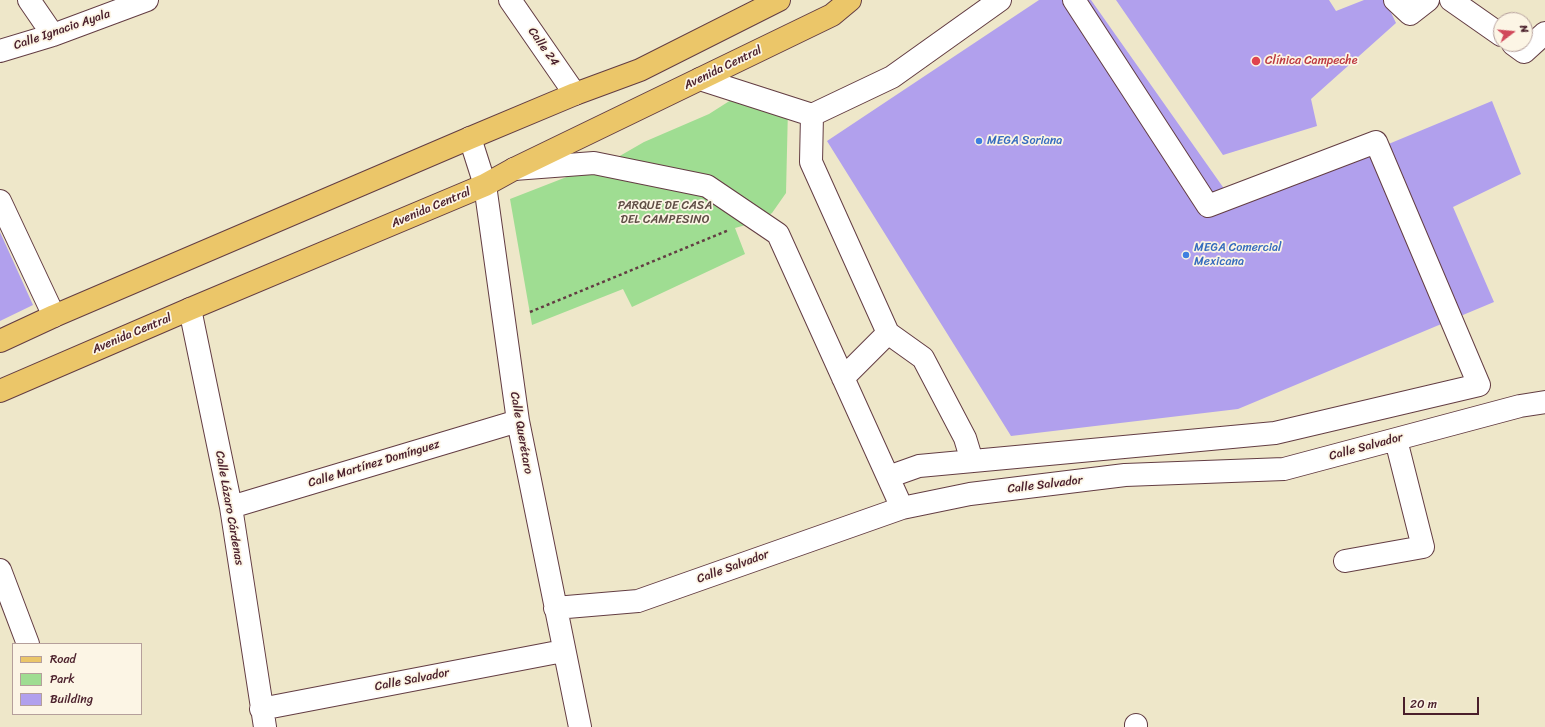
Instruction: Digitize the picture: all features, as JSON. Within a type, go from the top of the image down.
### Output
[{"type":"main road","points":[[0,341],[54,316],[470,138],[575,94],[640,70],[779,0]]},
{"type":"main road","name":"Avenida Central","points":[[0,391],[485,185],[514,169],[832,15],[850,0]]},
{"type":"street","points":[[29,0],[52,35]]},
{"type":"street","name":"Calle Ignacio Ayala","points":[[0,51],[52,35],[147,0]]},
{"type":"street","name":"Calle 24","points":[[510,0],[575,94]]},
{"type":"street","points":[[700,79],[812,115],[892,77],[1000,0]]},
{"type":"street","points":[[888,478],[919,466],[1275,433],[1479,385],[1376,142],[1208,206],[1074,0]]},
{"type":"street","points":[[1395,0],[1410,14],[1428,0]]},
{"type":"street","points":[[1451,0],[1493,29]]},
{"type":"street","points":[[1533,40],[1545,33]]},
{"type":"street","points":[[812,115],[811,162],[888,333],[924,358],[965,438],[972,461]]},
{"type":"street","name":"Calle Querétaro","points":[[470,138],[485,185],[518,421],[563,651],[580,727]]},
{"type":"street","points":[[514,169],[594,163],[707,186],[778,234],[902,508]]},
{"type":"street","points":[[0,200],[54,316]]},
{"type":"street","name":"Calle Lázaro Cárdenas","points":[[190,309],[231,507],[263,718]]},
{"type":"street","points":[[843,378],[888,333]]},
{"type":"street","name":"Calle Salvador","points":[[555,608],[638,601],[902,508],[970,494],[1125,475],[1284,469],[1520,406],[1545,402]]},
{"type":"street","name":"Calle Martínez Domínguez","points":[[231,507],[518,421]]},
{"type":"street","points":[[1345,561],[1423,547],[1396,440]]},
{"type":"street","points":[[0,570],[28,643]]},
{"type":"street","name":"Calle Salvador","points":[[263,718],[563,651]]},
{"type":"path","points":[[530,312],[735,228]]},
{"type":"green space","name":"PARQUE DE CASA DEL CAMPESINO","points":[[742,93],[788,108],[786,193],[772,213],[760,221],[735,228],[745,254],[632,307],[623,289],[532,325],[510,199],[618,157],[644,142],[709,114]]},
{"type":"building","name":"MEGA Comercial Mexicana","points":[[1039,0],[1091,0],[1237,207],[1492,101],[1521,174],[1453,207],[1494,302],[1238,409],[1011,436],[827,141]]},
{"type":"building","name":"Clínica Campeche","points":[[1116,0],[1329,0],[1336,11],[1364,0],[1385,0],[1396,23],[1311,99],[1317,126],[1223,155]]},
{"type":"building","points":[[0,232],[33,305],[0,321]]},
{"type":"place","name":"Clínica Campeche","points":[[1256,61]]},
{"type":"place","name":"MEGA Soriana","points":[[979,141]]},
{"type":"place","name":"MEGA Comercial Mexicana","points":[[1186,255]]}]
